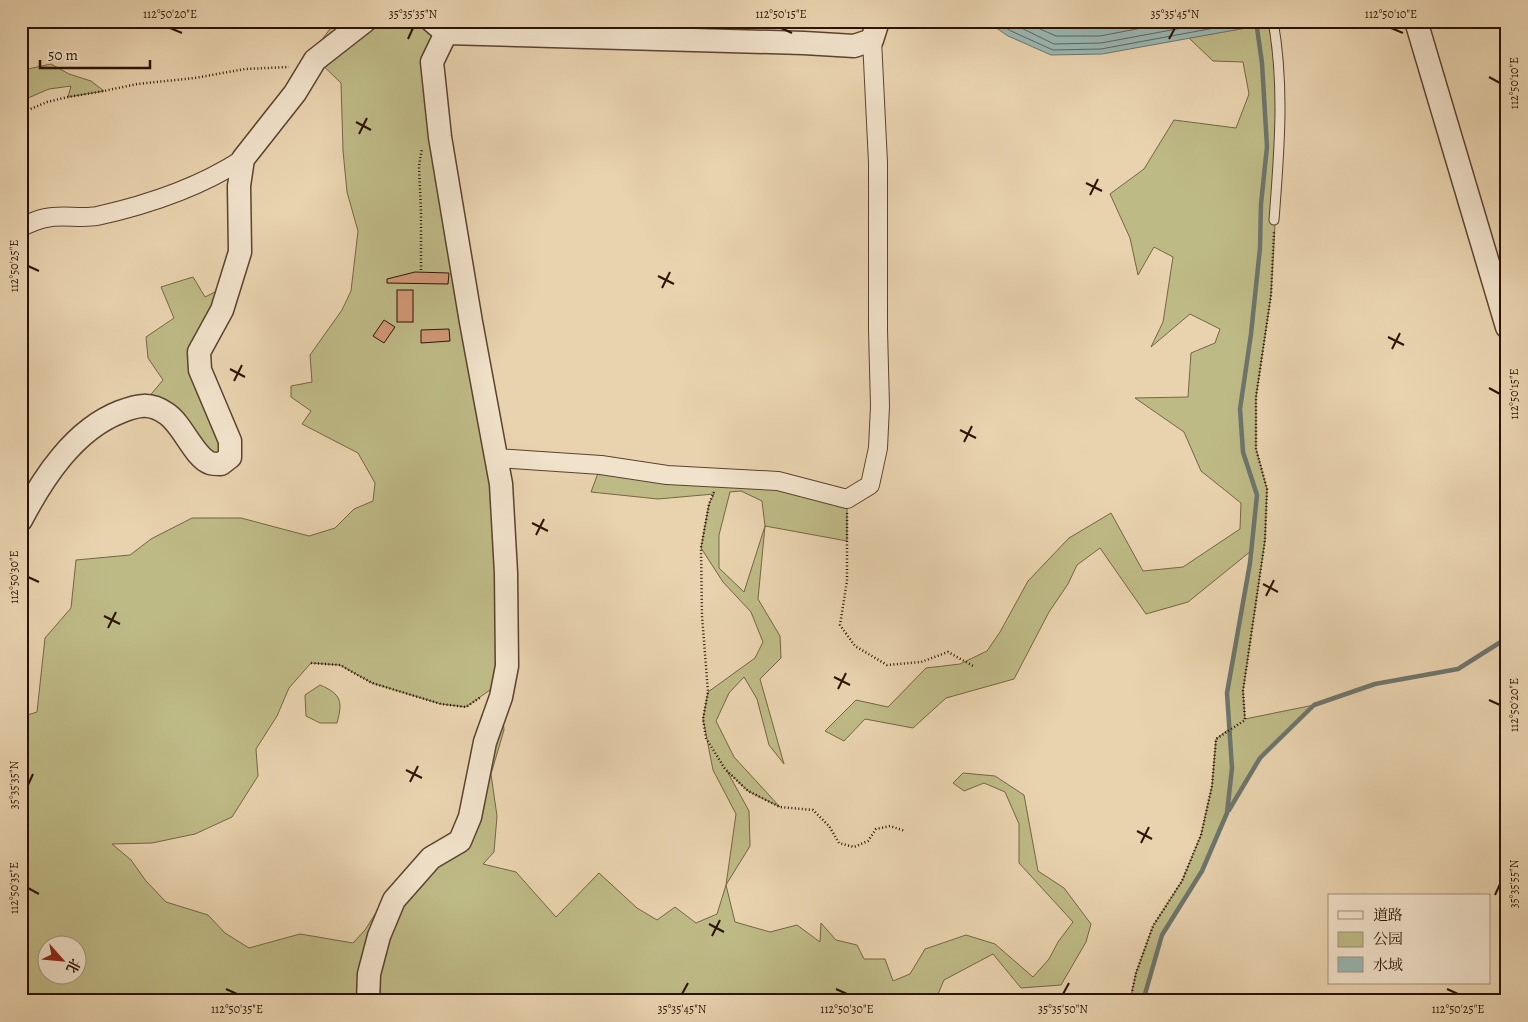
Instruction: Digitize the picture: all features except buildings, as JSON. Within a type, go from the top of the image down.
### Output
[{"type":"street","points":[[21,227],[47,217],[94,216],[146,202],[187,188],[224,172],[243,159],[295,92],[315,60],[365,21]]},
{"type":"street","points":[[1416,21],[1507,327]]},
{"type":"street","points":[[368,1001],[369,974],[379,936],[394,900],[431,858],[460,841],[470,817],[485,742],[501,696],[507,666],[508,635],[501,484],[440,137],[432,62],[439,27],[854,46],[875,31]]},
{"type":"street","points":[[496,458],[601,465],[667,475],[778,481],[846,499],[870,485],[878,439],[880,406],[875,31]]},
{"type":"street","points":[[21,520],[39,490],[72,445],[97,423],[127,409],[142,405],[155,408],[168,415],[179,426],[200,456],[210,463],[221,464],[230,457],[230,441],[200,370],[198,352],[222,310],[240,252],[239,186],[243,159]]},
{"type":"lane","points":[[1273,21],[1276,38],[1281,118],[1274,220]]},
{"type":"path","points":[[21,114],[47,102],[137,84],[195,78],[244,69],[281,66],[310,68]]},
{"type":"path","points":[[421,270],[419,166],[423,140]]},
{"type":"path","points":[[1130,1001],[1136,973],[1153,926],[1182,881],[1201,835],[1212,786],[1216,739],[1246,720],[1243,691],[1265,540],[1267,489],[1256,449],[1256,397],[1271,294],[1274,220]]},
{"type":"path","points":[[722,478],[709,504],[701,548],[702,616],[708,692],[703,719],[706,738],[725,769],[748,791],[780,807],[813,810],[829,826],[839,842],[854,847],[868,842],[876,829],[890,826],[905,831]]},
{"type":"path","points":[[846,499],[847,581],[840,625],[855,646],[887,665],[921,662],[948,652],[974,668]]},
{"type":"path","points":[[311,663],[340,665],[372,683],[441,704],[466,707],[482,696]]},
{"type":"green space","points":[[336,21],[432,21],[446,33],[432,62],[501,484],[507,666],[490,690],[466,707],[441,704],[372,683],[340,665],[311,663],[289,688],[277,716],[256,749],[258,776],[232,817],[195,834],[152,843],[112,844],[131,860],[146,881],[166,902],[208,915],[225,933],[249,948],[300,934],[353,943],[365,930],[394,884],[460,841],[501,697],[504,730],[491,774],[497,816],[494,852],[483,864],[516,872],[556,917],[599,873],[637,908],[657,920],[675,907],[696,923],[717,914],[726,885],[735,922],[770,932],[797,925],[820,942],[821,923],[836,940],[857,945],[864,959],[885,959],[893,981],[910,974],[925,949],[966,935],[995,944],[1033,977],[1049,959],[1058,942],[1073,922],[1019,863],[1019,824],[1005,792],[984,783],[964,791],[953,783],[963,773],[995,776],[1024,795],[1038,871],[1064,888],[1091,924],[1086,942],[1061,985],[1021,988],[993,954],[944,980],[935,1001],[21,1001],[21,717],[37,712],[45,638],[71,608],[76,560],[130,555],[151,539],[192,518],[241,518],[309,536],[335,528],[354,509],[373,501],[375,483],[358,453],[302,424],[311,411],[291,397],[291,386],[312,382],[310,355],[342,310],[351,291],[358,231],[347,192],[343,151],[341,83],[311,54]]},
{"type":"green space","points":[[1256,21],[1273,21],[1281,118],[1271,295],[1256,397],[1256,449],[1267,489],[1265,540],[1243,691],[1245,719],[1314,705],[1260,758],[1227,813],[1202,871],[1162,935],[1143,1001],[1130,1001],[1136,973],[1153,926],[1182,881],[1201,835],[1212,786],[1216,739],[1229,729],[1227,693],[1251,551],[1188,602],[1146,614],[1100,548],[1077,565],[1068,584],[1049,612],[1014,679],[946,698],[913,728],[865,719],[844,741],[825,731],[856,700],[888,707],[926,668],[960,664],[987,651],[1000,632],[1028,581],[1069,538],[1111,513],[1143,571],[1183,567],[1240,529],[1241,503],[1201,471],[1184,432],[1135,398],[1188,397],[1191,353],[1215,343],[1220,329],[1190,314],[1151,347],[1163,322],[1173,257],[1154,247],[1138,275],[1130,238],[1110,194],[1144,169],[1174,120],[1236,128],[1249,94],[1243,62],[1213,61],[1189,38],[1256,26]]},
{"type":"green space","points":[[51,64],[69,74],[91,81],[104,91],[68,97],[71,86],[49,89],[21,101],[21,73],[28,69]]},
{"type":"green space","points":[[193,277],[205,297],[231,284],[199,352],[220,414],[221,464],[142,405],[163,380],[148,358],[146,337],[174,318],[161,287]]},
{"type":"green space","points":[[601,465],[847,499],[847,541],[765,526],[758,599],[780,636],[781,658],[760,679],[784,764],[769,745],[757,699],[744,677],[729,693],[716,721],[734,757],[780,807],[748,791],[727,771],[749,811],[750,846],[726,885],[736,814],[713,770],[703,719],[708,692],[755,658],[763,642],[751,612],[723,582],[701,548],[709,504],[714,494],[658,499],[591,492]],"holes":[[[741,491],[762,501],[765,526],[744,592],[719,568],[719,535],[730,492]]]},
{"type":"green space","points":[[320,685],[327,688],[339,699],[340,709],[337,723],[320,723],[306,716],[305,695]]},
{"type":"water","points":[[986,21],[1257,21],[1257,26],[1102,54],[1051,55],[1008,36]]},
{"type":"waterway","points":[[1143,1001],[1162,935],[1202,871],[1227,813],[1232,768],[1227,693],[1250,563],[1257,495],[1243,452],[1240,409],[1251,334],[1260,248],[1261,204],[1267,147],[1262,63],[1256,21]]},
{"type":"waterway","points":[[1229,810],[1260,758],[1314,705],[1375,684],[1458,669],[1507,638]]}]
